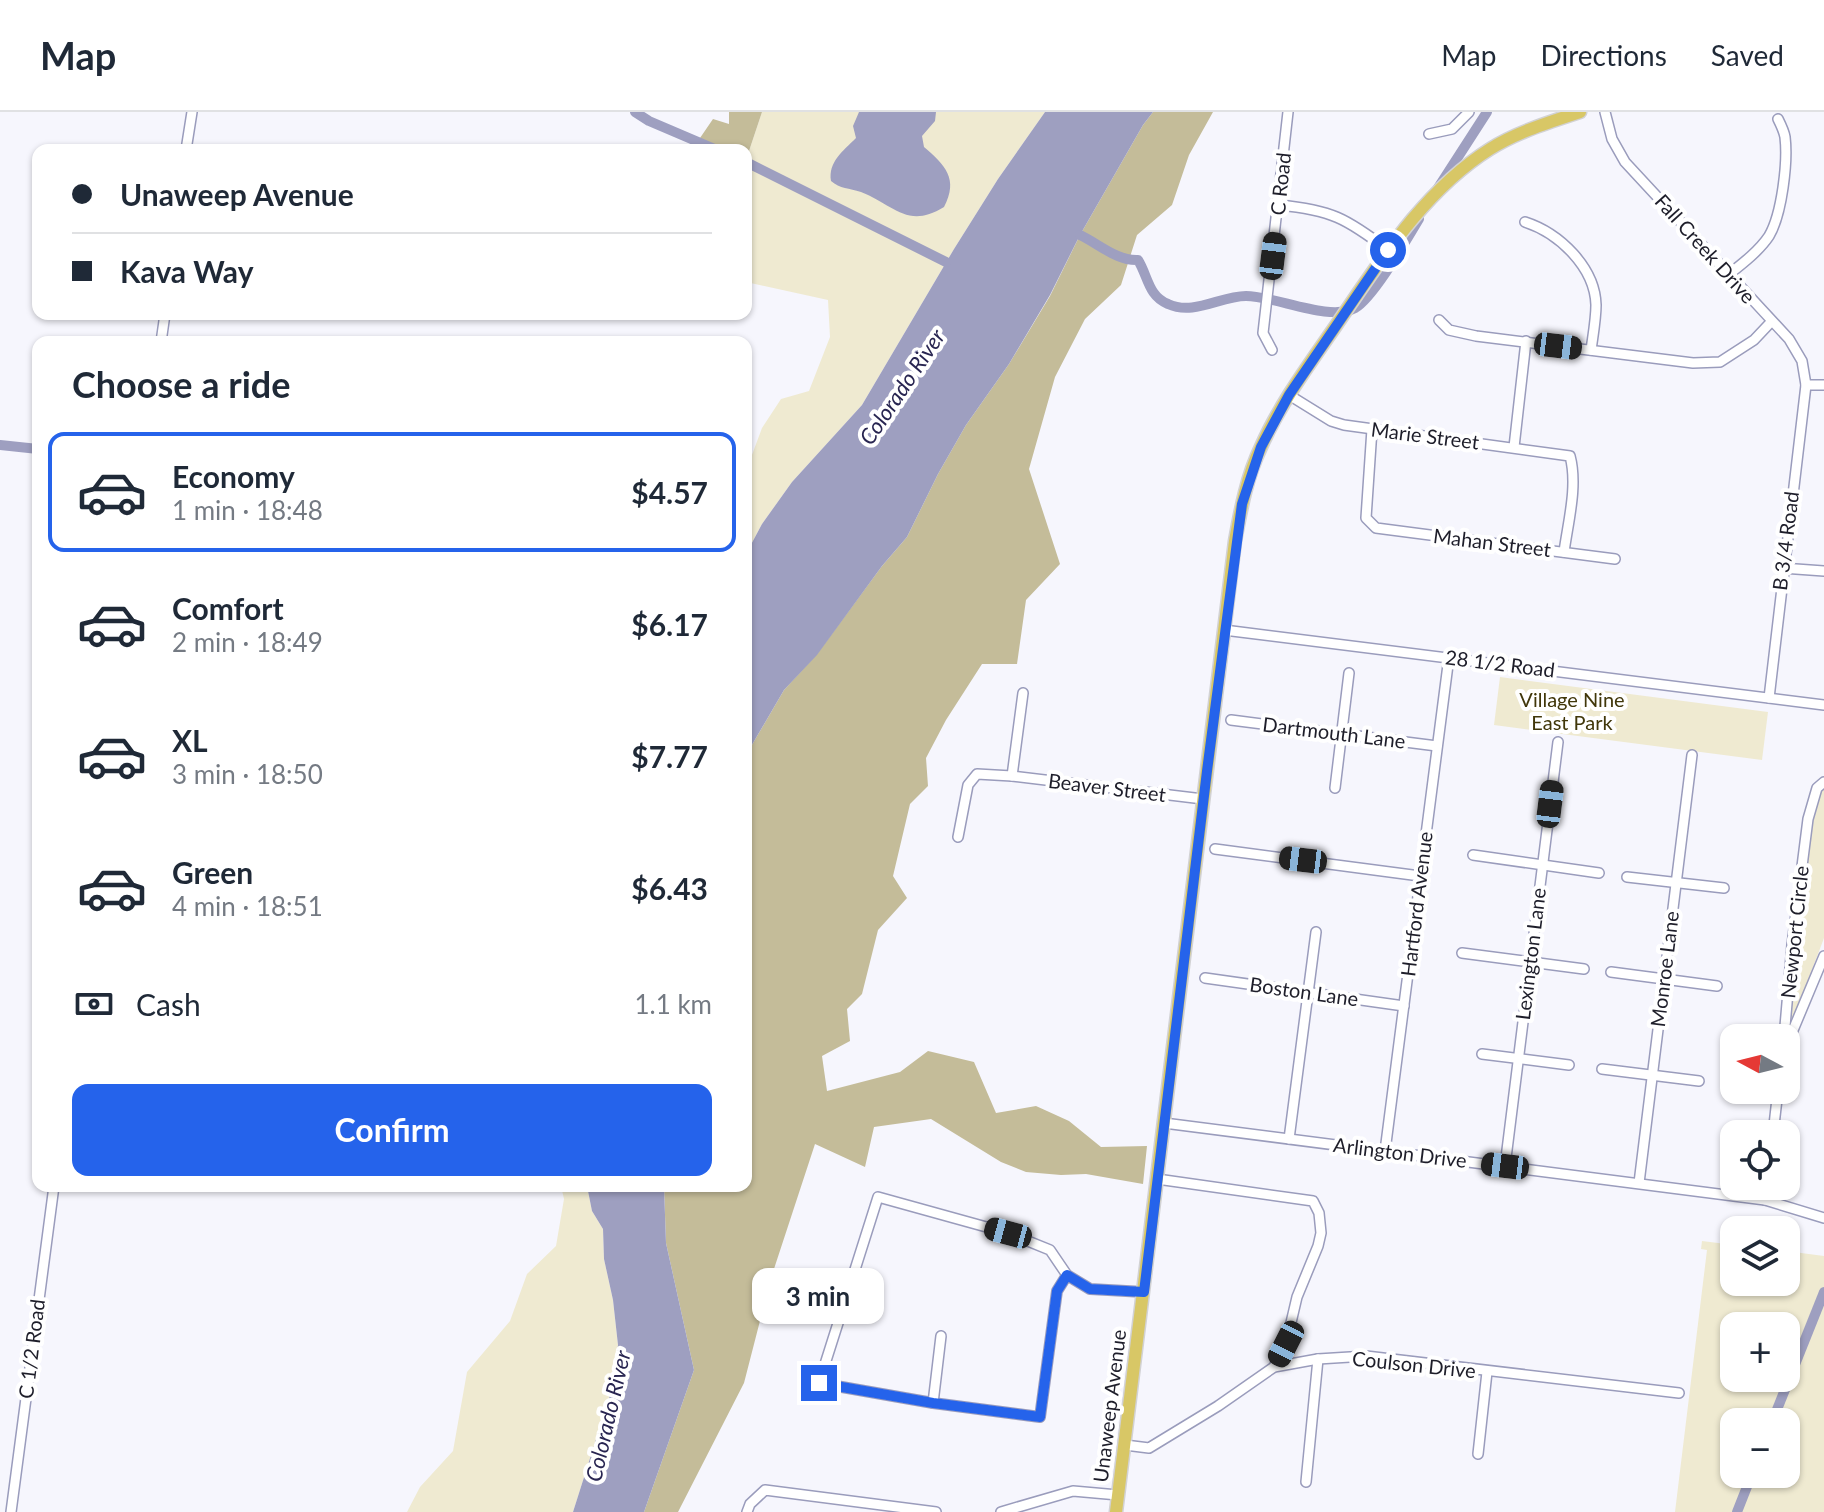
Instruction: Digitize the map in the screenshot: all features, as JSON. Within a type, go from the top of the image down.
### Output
[{"type":"main road","name":"Unaweep Avenue","points":[[1116,1512],[1242,504],[1261,447],[1289,395],[1388,250],[1451,180],[1490,149],[1546,123],[1580,112]]},
{"type":"street","points":[[187,144],[192,112]]},
{"type":"street","name":"C Road","points":[[1272,350],[1263,333],[1288,112]]},
{"type":"street","points":[[1429,134],[1452,129],[1469,112]]},
{"type":"street","name":"Fall Creek Drive","points":[[1605,112],[1612,139],[1625,162],[1789,339],[1802,361],[1806,385]]},
{"type":"street","points":[[1728,275],[1762,245],[1774,225],[1781,199],[1785,135],[1778,119]]},
{"type":"street","points":[[1279,205],[1324,210],[1388,250]]},
{"type":"street","points":[[1525,222],[1546,230],[1576,258],[1588,275],[1596,305],[1591,350]]},
{"type":"street","points":[[1439,320],[1453,331],[1476,336],[1693,363],[1720,362],[1754,340],[1771,322]]},
{"type":"street","points":[[1514,447],[1526,341]]},
{"type":"street","points":[[1806,385],[1824,385]]},
{"type":"street","name":"B 3/4 Road","points":[[1769,698],[1806,385]]},
{"type":"street","name":"Marie Street","points":[[1289,395],[1331,421],[1570,456],[1573,467],[1564,552]]},
{"type":"street","name":"Mahan Street","points":[[1372,429],[1365,504],[1366,518],[1376,528],[1615,559]]},
{"type":"street","points":[[1782,568],[1824,571]]},
{"type":"street","name":"28 1/2 Road","points":[[1224,630],[1824,705]]},
{"type":"street","name":"Hartford Avenue","points":[[1385,1151],[1449,657]]},
{"type":"street","points":[[1335,788],[1349,673]]},
{"type":"street","points":[[1012,776],[1023,693]]},
{"type":"street","name":"Dartmouth Lane","points":[[1231,720],[1437,746]]},
{"type":"street","name":"Lexington Lane","points":[[1505,1166],[1558,742]]},
{"type":"street","name":"Monroe Lane","points":[[1639,1183],[1692,755]]},
{"type":"street","name":"Beaver Street","points":[[958,837],[971,778],[982,774],[1203,799]]},
{"type":"street","name":"Newport Circle","points":[[1785,1024],[1808,819],[1817,788],[1824,782]]},
{"type":"street","points":[[1215,849],[1420,876]]},
{"type":"street","points":[[1473,855],[1599,873]]},
{"type":"street","points":[[1627,877],[1724,888]]},
{"type":"street","points":[[1289,1139],[1316,932]]},
{"type":"street","points":[[1462,953],[1584,969]]},
{"type":"street","name":"Newport Circle","points":[[1796,1024],[1824,956]]},
{"type":"street","points":[[1611,972],[1717,986]]},
{"type":"street","name":"Boston Lane","points":[[1205,978],[1404,1006]]},
{"type":"street","points":[[1482,1054],[1569,1065]]},
{"type":"street","points":[[1602,1069],[1699,1081]]},
{"type":"street","name":"Arlington Drive","points":[[1164,1123],[1720,1194]]},
{"type":"street","points":[[1157,1179],[1313,1201],[1319,1213],[1321,1233],[1318,1246],[1297,1297],[1286,1344],[1274,1367]]},
{"type":"street","name":"C 1/2 Road","points":[[11,1512],[53,1192]]},
{"type":"street","points":[[1067,1275],[1057,1291],[1040,1417],[933,1403],[819,1383],[878,1197],[1008,1233],[1050,1250],[1067,1275],[1090,1289],[1144,1292]]},
{"type":"street","name":"Arlington Drive","points":[[1765,1200],[1824,1218]]},
{"type":"street","points":[[933,1403],[941,1336]]},
{"type":"street","name":"Coulson Drive","points":[[1125,1445],[1149,1448],[1274,1367],[1318,1359],[1366,1356],[1679,1393]]},
{"type":"street","points":[[1306,1482],[1318,1359]]},
{"type":"street","points":[[1478,1454],[1487,1372]]},
{"type":"street","points":[[747,1512],[750,1504],[765,1490],[936,1512]]},
{"type":"street","points":[[1001,1512],[1073,1491],[1118,1495]]},
{"type":"green space","points":[[762,112],[1045,112],[954,249],[862,405],[792,482],[752,543],[752,455],[762,428],[781,399],[809,391],[830,337],[828,300],[752,283],[751,144]]},
{"type":"green space","name":"Village Nine East Park","points":[[1500,677],[1768,712],[1762,760],[1494,725]]},
{"type":"green space","points":[[1824,789],[1824,938],[1792,1023],[1789,1020],[1814,810],[1819,793]]},
{"type":"green space","points":[[562,1192],[588,1192],[592,1211],[603,1229],[604,1259],[618,1345],[612,1389],[573,1512],[407,1512],[420,1487],[453,1451],[467,1372],[510,1321],[527,1274],[556,1246],[564,1199]]},
{"type":"green space","points":[[1702,1241],[1720,1243],[1720,1296],[1800,1296],[1800,1253],[1824,1256],[1824,1512],[1675,1512],[1707,1250],[1701,1249]]},
{"type":"shaded area","points":[[729,112],[762,112],[751,144],[710,144],[700,138],[713,119],[729,124]]},
{"type":"shaded area","points":[[1153,112],[1213,112],[1189,155],[1172,205],[1137,235],[1121,285],[1085,319],[1055,377],[1029,469],[1060,564],[1026,600],[1017,664],[982,664],[926,758],[928,786],[910,804],[893,876],[907,898],[878,930],[862,994],[847,1009],[850,1041],[822,1056],[827,1091],[900,1072],[928,1051],[974,1062],[996,1113],[1036,1106],[1069,1121],[1101,1147],[1147,1146],[1143,1184],[1086,1174],[1026,1172],[1001,1162],[931,1119],[874,1127],[865,1167],[815,1144],[771,1278],[744,1383],[678,1512],[644,1512],[694,1370],[666,1243],[664,1192],[752,1192],[752,745],[784,690],[817,654],[907,537],[966,425],[1009,364],[1050,296],[1080,235]]},
{"type":"water","points":[[859,112],[936,112],[935,121],[922,136],[924,147],[948,173],[950,188],[944,207],[920,216],[910,216],[831,181],[834,162],[856,138],[853,126]]},
{"type":"water","name":"Colorado River","points":[[1045,112],[1153,112],[1009,364],[966,425],[907,537],[817,655],[784,690],[752,745],[752,543],[792,482],[862,405],[998,179]]},
{"type":"water","name":"Colorado River","points":[[588,1192],[664,1192],[666,1243],[694,1370],[644,1512],[573,1512],[612,1389],[618,1345],[604,1259],[603,1229],[592,1211]]},
{"type":"waterway","points":[[635,112],[703,144]]},
{"type":"waterway","points":[[1438,188],[1487,112]]},
{"type":"waterway","points":[[752,165],[946,262]]},
{"type":"waterway","points":[[1080,235],[1115,255],[1138,260],[1156,296],[1178,307],[1197,307],[1246,296],[1344,312],[1355,308],[1371,293],[1419,219]]},
{"type":"waterway","points":[[0,445],[32,448]]},
{"type":"waterway","points":[[1778,1408],[1824,1292]]},
{"type":"waterway","points":[[1737,1512],[1746,1488]]},
{"type":"route","points":[[819,1383],[933,1403],[1040,1417],[1057,1291],[1067,1275],[1090,1289],[1144,1292],[1242,504],[1261,447],[1289,395],[1388,250]]}]
